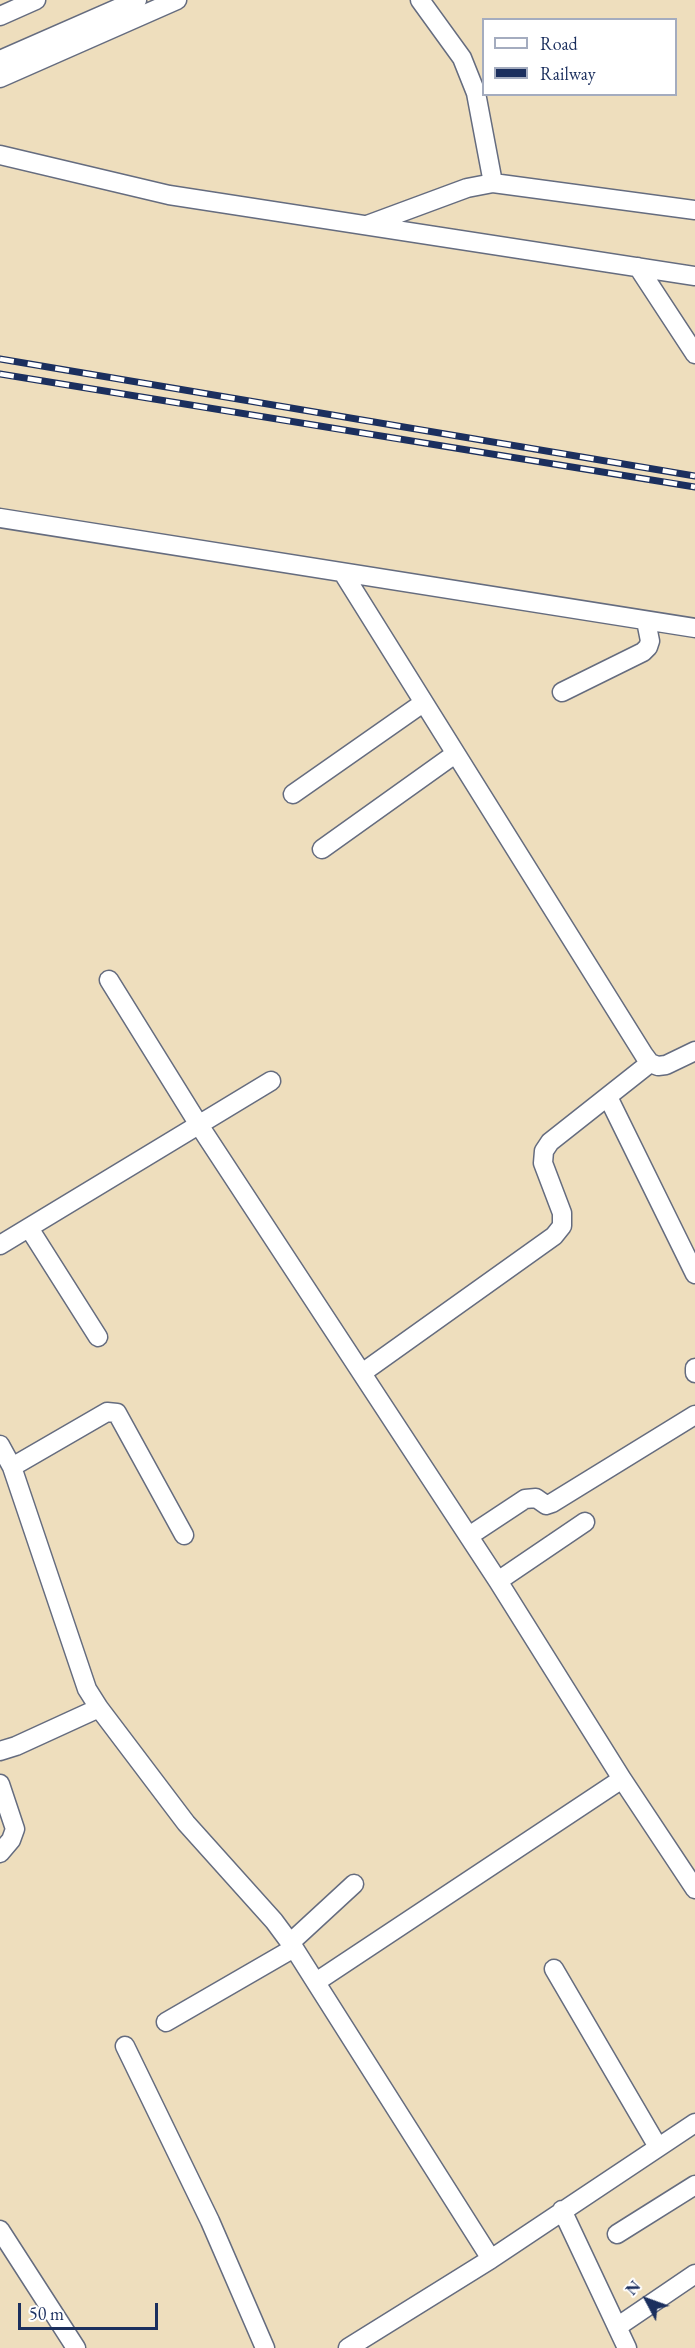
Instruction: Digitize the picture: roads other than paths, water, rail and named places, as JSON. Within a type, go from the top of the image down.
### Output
[{"type":"street","points":[[0,16],[36,0]]},
{"type":"street","points":[[0,60],[137,0]]},
{"type":"street","points":[[0,78],[106,14],[177,0]]},
{"type":"street","points":[[420,0],[462,58],[476,93],[493,183]]},
{"type":"street","points":[[0,155],[169,195],[695,276]]},
{"type":"street","points":[[365,225],[467,188],[493,183],[695,210]]},
{"type":"street","points":[[638,267],[695,354]]},
{"type":"street","points":[[0,518],[695,628]]},
{"type":"street","points":[[343,573],[650,1063],[658,1066],[666,1065],[695,1051]]},
{"type":"street","points":[[561,692],[643,652],[650,641],[646,621]]},
{"type":"street","points":[[293,794],[423,703]]},
{"type":"street","points":[[322,849],[455,754]]},
{"type":"street","points":[[109,980],[199,1125],[469,1536],[622,1779],[695,1889]]},
{"type":"street","points":[[362,1372],[554,1236],[562,1226],[562,1213],[543,1163],[544,1151],[550,1142],[650,1063]]},
{"type":"street","points":[[0,1245],[271,1081]]},
{"type":"street","points":[[608,1097],[695,1274]]},
{"type":"street","points":[[28,1228],[98,1337]]},
{"type":"street","points":[[695,1368],[695,1373]]},
{"type":"street","points":[[12,1467],[107,1412],[117,1413],[184,1535]]},
{"type":"street","points":[[469,1536],[525,1499],[536,1498],[546,1504],[552,1503],[695,1415]]},
{"type":"street","points":[[0,1444],[12,1467],[87,1689],[186,1822],[274,1921],[292,1946],[491,2259]]},
{"type":"street","points":[[498,1581],[585,1522]]},
{"type":"street","points":[[0,1751],[99,1708]]},
{"type":"street","points":[[316,1982],[622,1779]]},
{"type":"street","points":[[0,1784],[15,1828],[12,1840],[0,1853]]},
{"type":"street","points":[[166,2022],[292,1946],[354,1884]]},
{"type":"street","points":[[554,1969],[658,2147]]},
{"type":"street","points":[[125,2046],[210,2221],[265,2348]]},
{"type":"street","points":[[348,2348],[491,2259],[695,2123]]},
{"type":"street","points":[[617,2234],[695,2185]]},
{"type":"street","points":[[562,2210],[627,2348]]},
{"type":"street","points":[[0,2230],[76,2348]]},
{"type":"street","points":[[617,2327],[695,2274]]},
{"type":"railway","points":[[0,359],[695,476]]},
{"type":"railway","points":[[0,374],[695,487]]}]
